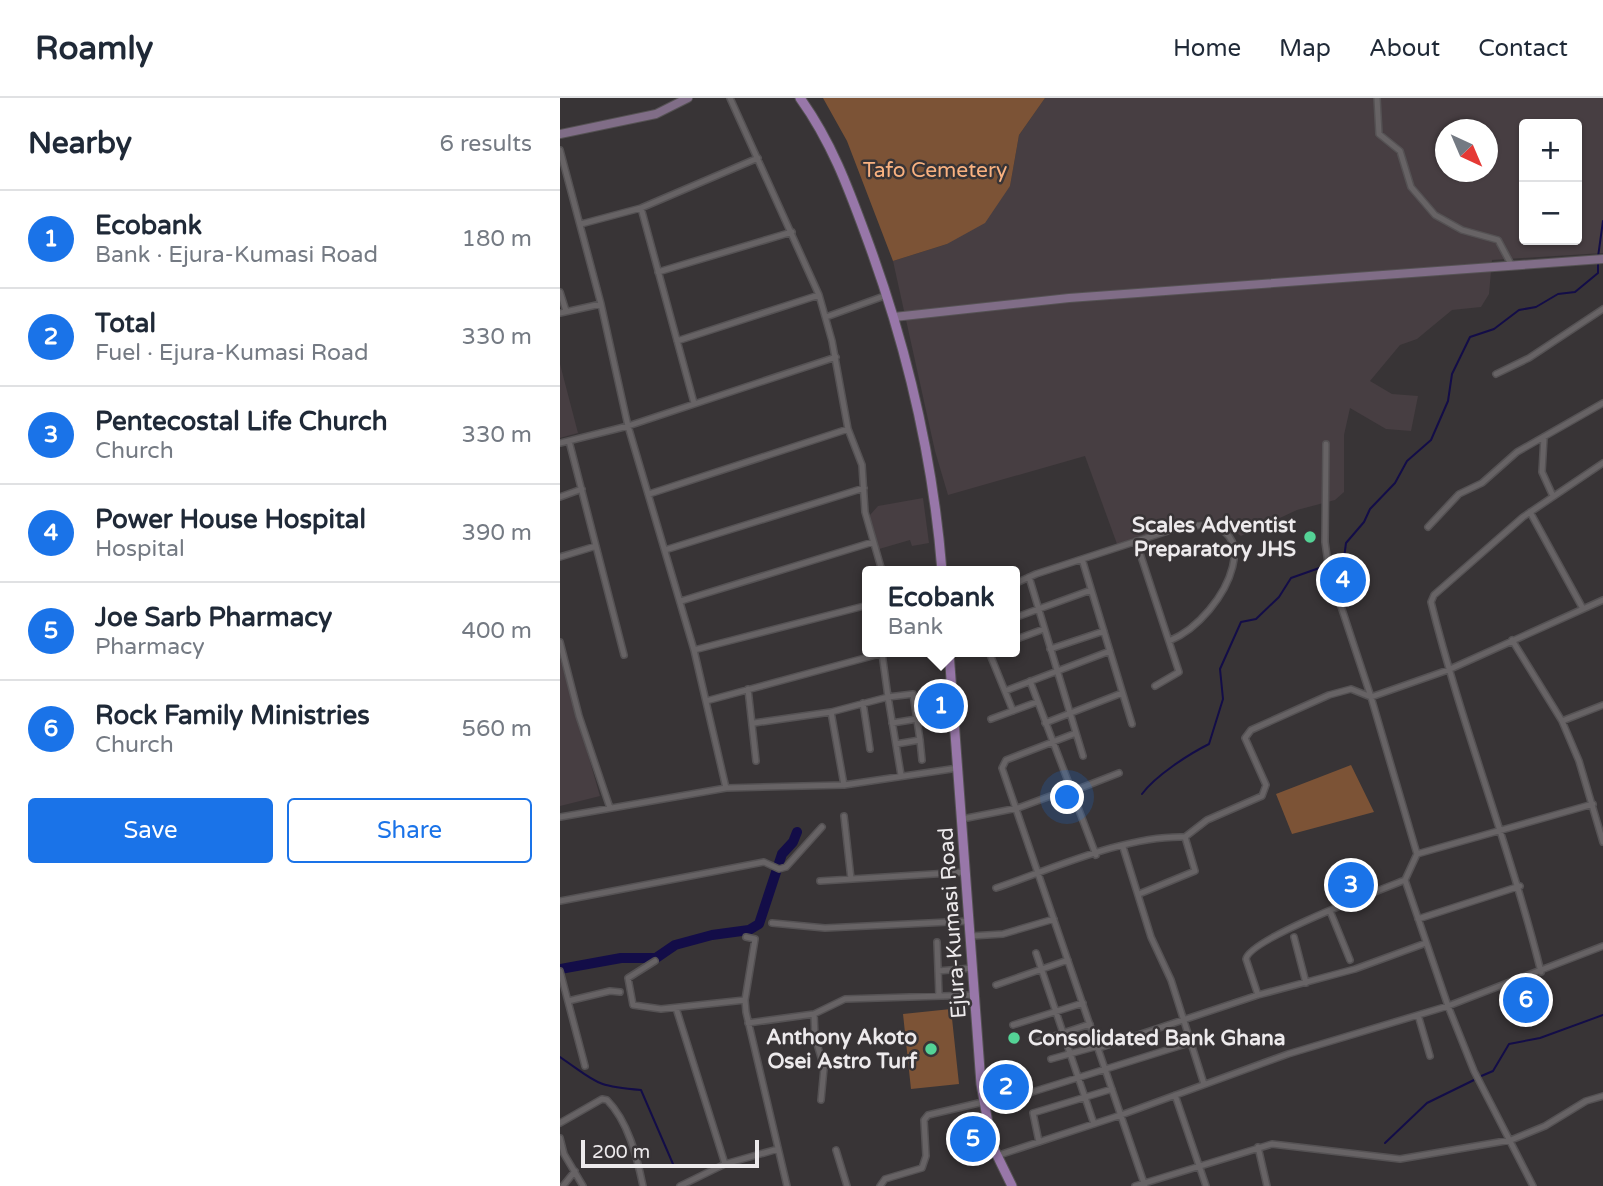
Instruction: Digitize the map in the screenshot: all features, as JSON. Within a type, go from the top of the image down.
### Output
[{"type":"main road","points":[[800,98],[832,150],[894,317],[928,464],[941,566]]},
{"type":"main road","name":"Ejura-Kumasi Road","points":[[949,657],[983,1102],[996,1156],[1008,1185]]},
{"type":"street","points":[[560,134],[656,114],[688,98]]},
{"type":"street","points":[[730,98],[819,295],[836,357],[848,429],[862,465],[865,512],[881,566]]},
{"type":"street","points":[[1377,98],[1379,134],[1399,151],[1411,187],[1423,203],[1448,225],[1498,240],[1512,266]]},
{"type":"street","points":[[560,150],[601,304],[628,426],[694,650],[726,788]]},
{"type":"street","points":[[581,224],[641,208],[758,158]]},
{"type":"street","points":[[641,208],[694,403]]},
{"type":"street","points":[[658,272],[792,232]]},
{"type":"street","points":[[894,317],[1069,298],[1603,258]]},
{"type":"street","points":[[560,292],[563,312],[601,304]]},
{"type":"street","points":[[677,341],[819,295]]},
{"type":"street","points":[[826,317],[887,295]]},
{"type":"street","points":[[1496,374],[1529,358],[1603,309]]},
{"type":"street","points":[[560,443],[628,426],[836,357]]},
{"type":"street","points":[[1428,527],[1459,494],[1482,483],[1517,452],[1603,403]]},
{"type":"street","points":[[649,494],[848,429]]},
{"type":"street","points":[[1544,438],[1542,472],[1552,494]]},
{"type":"street","points":[[569,441],[624,655]]},
{"type":"street","points":[[1258,995],[1246,959],[1248,951],[1278,933],[1405,880],[1418,854],[1371,697],[1329,570],[1325,542],[1326,444]]},
{"type":"street","points":[[1541,972],[1520,886],[1448,670],[1432,598],[1552,494],[1603,463]]},
{"type":"street","points":[[665,550],[864,488]]},
{"type":"street","points":[[560,496],[582,489]]},
{"type":"street","points":[[1530,512],[1583,607]]},
{"type":"street","points":[[1020,581],[1136,541],[1196,524],[1211,525],[1230,536],[1234,568],[1222,595],[1202,620],[1169,641]]},
{"type":"street","points":[[1136,541],[1179,673],[1155,686]]},
{"type":"street","points":[[681,601],[873,542]]},
{"type":"street","points":[[560,557],[596,546]]},
{"type":"street","points":[[1082,559],[1132,724]]},
{"type":"street","points":[[1029,577],[1083,755]]},
{"type":"street","points":[[1020,616],[1091,590]]},
{"type":"street","points":[[996,888],[1123,847],[1168,835],[1185,837],[1207,820],[1262,796],[1266,785],[1245,738],[1251,730],[1347,690],[1371,697],[1448,670],[1603,600]]},
{"type":"street","points":[[694,650],[862,606]]},
{"type":"street","points":[[1020,638],[1044,629]]},
{"type":"street","points":[[1050,649],[1104,631]]},
{"type":"street","points":[[1512,640],[1562,721],[1593,804],[1603,841]]},
{"type":"street","points":[[560,642],[579,716],[610,808]]},
{"type":"street","points":[[1005,691],[1110,651]]},
{"type":"street","points":[[706,701],[866,657]]},
{"type":"street","points":[[884,657],[901,775]]},
{"type":"street","points":[[991,657],[1013,711]]},
{"type":"street","points":[[1030,681],[1096,855]]},
{"type":"street","points":[[748,689],[754,723],[756,761]]},
{"type":"street","points":[[1045,723],[1122,693]]},
{"type":"street","points":[[754,723],[831,712],[888,697],[913,694],[922,760]]},
{"type":"street","points":[[990,719],[1037,702]]},
{"type":"street","points":[[863,703],[870,749]]},
{"type":"street","points":[[1562,721],[1603,705]]},
{"type":"street","points":[[831,712],[844,785]]},
{"type":"street","points":[[892,723],[917,719]]},
{"type":"street","points":[[1076,733],[1002,764],[1144,1185]]},
{"type":"street","points":[[896,744],[920,740]]},
{"type":"street","points":[[560,817],[726,788],[844,785],[958,768]]},
{"type":"street","points":[[962,819],[1018,808],[1119,773]]},
{"type":"street","points":[[1418,854],[1501,828],[1593,804]]},
{"type":"street","points":[[844,816],[851,879]]},
{"type":"street","points":[[560,901],[764,862],[779,869],[792,865],[822,827]]},
{"type":"street","points":[[1139,894],[1195,871],[1185,837]]},
{"type":"street","points":[[1123,847],[1150,937],[1171,981],[1204,1084]]},
{"type":"street","points":[[820,881],[966,872]]},
{"type":"street","points":[[1405,880],[1448,1006],[1474,1071],[1534,1186]]},
{"type":"street","points":[[1418,919],[1520,886]]},
{"type":"street","points":[[1330,911],[1350,960]]},
{"type":"street","points":[[971,936],[1003,934],[1055,919]]},
{"type":"street","points":[[772,923],[825,928],[970,920]]},
{"type":"street","points":[[746,937],[755,939],[745,1000],[748,1023],[787,1186]]},
{"type":"street","points":[[1294,937],[1306,983]]},
{"type":"street","points":[[937,942],[939,996]]},
{"type":"street","points":[[1051,1059],[1098,1047],[1258,995],[1355,969],[1426,943]]},
{"type":"street","points":[[996,1156],[1121,1115],[1288,1054],[1448,1006],[1603,946]]},
{"type":"street","points":[[1036,953],[1094,1124]]},
{"type":"street","points":[[996,985],[1069,960]]},
{"type":"street","points":[[654,961],[628,978],[631,1004],[648,1008],[676,1008],[745,1000]]},
{"type":"street","points":[[938,971],[974,968]]},
{"type":"street","points":[[560,971],[585,1066]]},
{"type":"street","points":[[568,1002],[610,991],[620,992]]},
{"type":"street","points":[[748,1023],[814,1014],[845,999],[976,995]]},
{"type":"street","points":[[1013,1025],[1083,1003]]},
{"type":"street","points":[[676,1008],[725,1164]]},
{"type":"street","points":[[814,1014],[815,1037],[824,1068],[821,1100]]},
{"type":"street","points":[[1418,1015],[1430,1056]]},
{"type":"street","points":[[1039,1041],[1090,1024]]},
{"type":"street","points":[[1029,1093],[1189,1043]]},
{"type":"street","points":[[1039,1142],[1033,1113],[1112,1089]]},
{"type":"street","points":[[1175,1095],[1206,1186]]},
{"type":"street","points":[[1135,1186],[1258,1147],[1287,1143],[1400,1158],[1511,1140],[1545,1126],[1579,1105],[1603,1096]]},
{"type":"street","points":[[560,1124],[602,1099],[607,1100],[620,1116],[636,1156],[643,1186]]},
{"type":"street","points":[[880,1186],[885,1179],[922,1168],[926,1156],[925,1119],[928,1115],[983,1102]]},
{"type":"street","points":[[560,1138],[562,1155],[583,1186]]},
{"type":"street","points":[[1258,1147],[1268,1186]]},
{"type":"street","points":[[680,1186],[725,1164],[778,1149]]},
{"type":"street","points":[[836,1150],[847,1186]]},
{"type":"street","points":[[563,1186],[575,1171]]},
{"type":"shaded area","points":[[1045,98],[1603,98],[1603,253],[1492,260],[1489,294],[1481,307],[1452,310],[1417,339],[1400,345],[1370,381],[1392,394],[1418,396],[1411,431],[1386,429],[1350,408],[1344,435],[1344,492],[1335,500],[1297,510],[1241,536],[1225,525],[1204,520],[1176,524],[1117,544],[1085,456],[948,495],[935,451],[893,261],[947,244],[1010,186],[1019,135]]},
{"type":"shaded area","points":[[560,364],[578,433],[560,438]]},
{"type":"shaded area","points":[[923,498],[929,543],[912,546],[910,540],[879,549],[871,527],[870,515],[878,506]]},
{"type":"shaded area","points":[[560,658],[600,796],[560,806]]},
{"type":"green space","name":"Tafo Cemetery","points":[[823,98],[1045,98],[1019,135],[1010,186],[985,223],[947,244],[893,261],[847,141]]},
{"type":"green space","points":[[1351,765],[1374,812],[1292,834],[1276,794]]},
{"type":"green space","name":"Anthony Akoto Osei Astro Turf","points":[[951,1009],[959,1084],[911,1089],[903,1014]]},
{"type":"waterway","points":[[1598,257],[1603,221]]},
{"type":"waterway","points":[[1331,565],[1338,564],[1344,558],[1346,543],[1364,522],[1370,509],[1395,483],[1407,461],[1431,440],[1448,401],[1452,374],[1470,337],[1494,329],[1519,310],[1536,307],[1558,294],[1575,292],[1598,273],[1598,263]]},
{"type":"waterway","points":[[1142,794],[1173,766],[1209,744],[1223,699],[1220,669],[1241,622],[1256,619],[1279,597],[1291,578],[1325,566]]},
{"type":"waterway","points":[[560,969],[621,958],[656,958],[675,945],[712,935],[749,930],[759,924],[782,854],[793,842],[797,832]]},
{"type":"waterway","points":[[1479,1077],[1493,1071],[1509,1044],[1540,1038],[1603,1015]]},
{"type":"waterway","points":[[560,1057],[597,1082],[641,1090],[673,1164]]},
{"type":"waterway","points":[[1385,1143],[1427,1103],[1474,1080]]},
{"type":"place","name":"Scales Adventist Preparatory JHS","points":[[1310,537]]},
{"type":"place","name":"Power House Hospital","points":[[1343,580]]},
{"type":"place","name":"Ecobank","points":[[941,706]]},
{"type":"place","name":"Pentecostal Life Church","points":[[1351,885]]},
{"type":"place","name":"Rock Family Ministries","points":[[1526,1000]]},
{"type":"place","name":"Consolidated Bank Ghana","points":[[1014,1038]]},
{"type":"place","name":"Anthony Akoto Osei Astro Turf","points":[[931,1049]]},
{"type":"place","name":"Total","points":[[1006,1087]]},
{"type":"place","name":"Joe Sarb Pharmacy","points":[[973,1139]]}]
